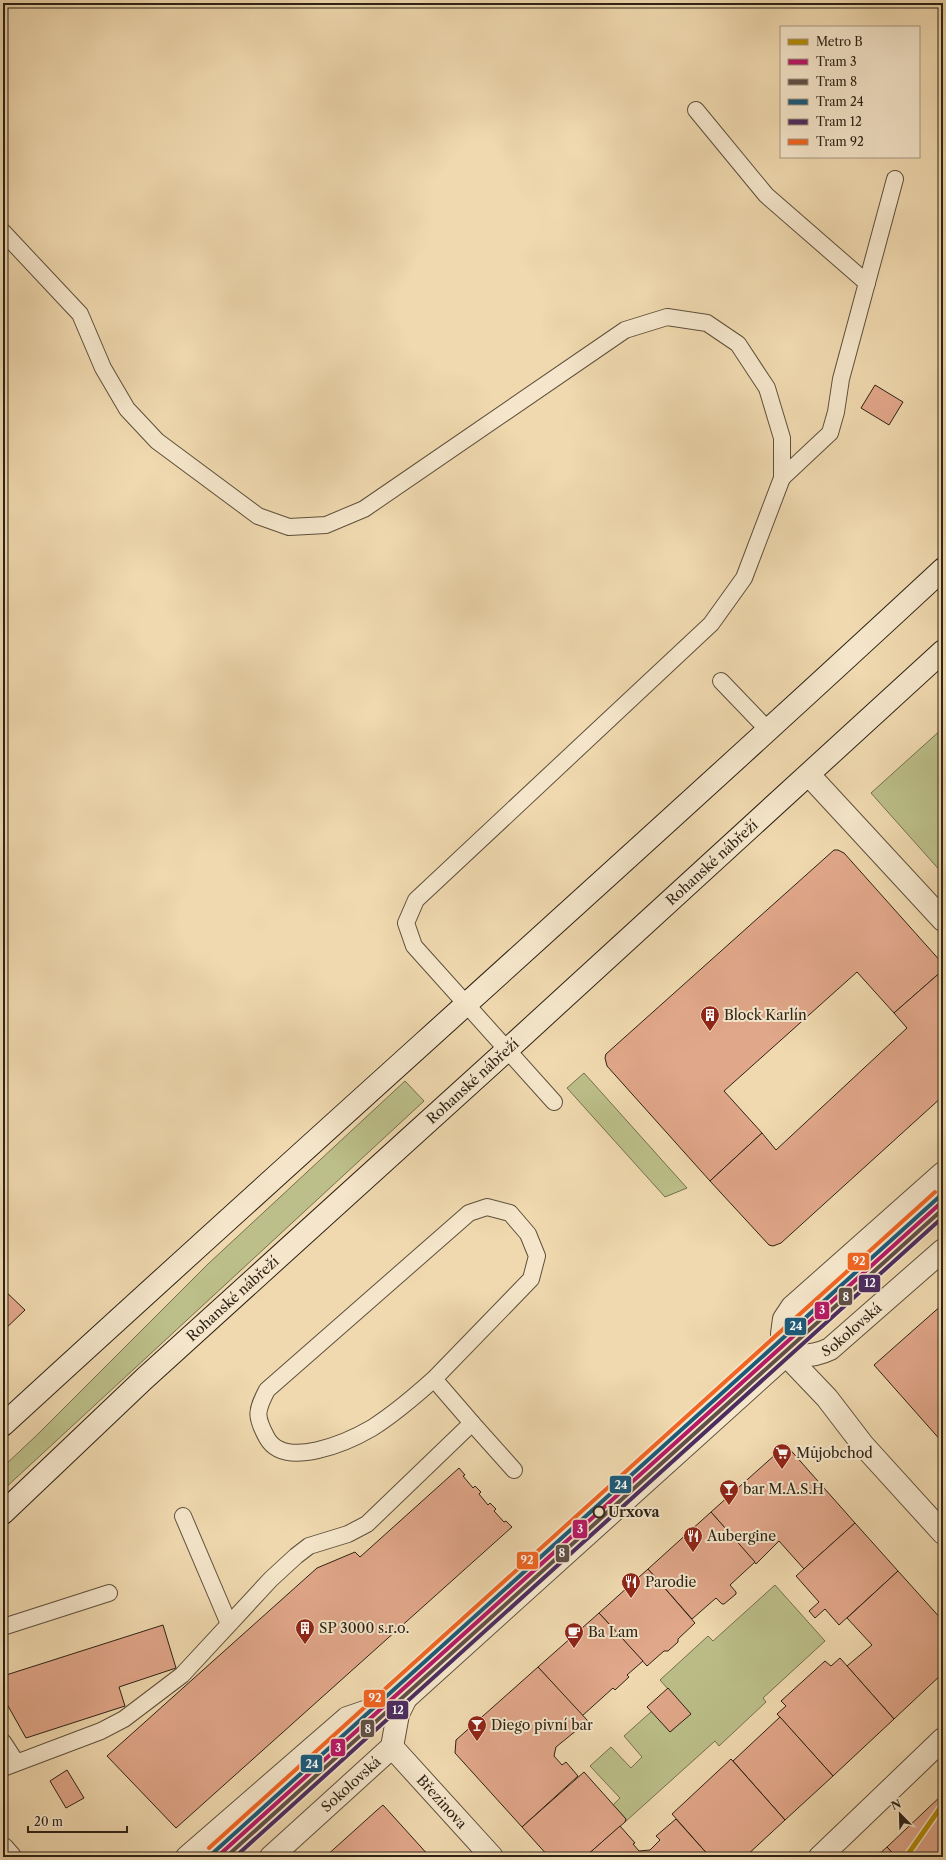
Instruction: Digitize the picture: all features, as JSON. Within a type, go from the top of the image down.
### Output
[{"type":"main road","points":[[3,1425],[194,1250],[467,1006],[769,731],[943,569]]},
{"type":"main road","name":"Rohanské nábřeží","points":[[3,1513],[144,1379],[508,1050],[943,651]]},
{"type":"main road","points":[[809,775],[943,920]]},
{"type":"main road","points":[[943,1174],[792,1307],[784,1319],[782,1334],[786,1355],[827,1398],[863,1445],[943,1533]]},
{"type":"main road","name":"Sokolovská","points":[[271,1857],[392,1748],[398,1714],[406,1698],[786,1355],[812,1356],[821,1354],[830,1349],[943,1250]]},
{"type":"main road","name":"Sokolovská","points":[[187,1857],[346,1718],[406,1698]]},
{"type":"main road","points":[[820,1857],[943,1739]]},
{"type":"main road","name":"Březinova","points":[[392,1748],[492,1857]]},
{"type":"main road","points":[[3,1849],[10,1857]]},
{"type":"lane","points":[[696,110],[766,195],[867,283]]},
{"type":"lane","points":[[782,478],[830,433],[836,412],[841,379],[895,179]]},
{"type":"lane","points":[[3,232],[80,314],[103,368],[127,409],[157,441],[258,516],[289,527],[326,525],[364,509],[625,330],[667,317],[707,323],[738,344],[767,388],[782,438],[782,478],[744,578],[711,624],[416,900],[406,923],[414,946],[554,1102]]},
{"type":"lane","points":[[721,681],[769,731]]},
{"type":"lane","points":[[487,1207],[510,1213],[528,1234],[537,1256],[531,1279],[434,1379],[399,1409],[370,1429],[340,1442],[308,1453],[285,1452],[271,1445],[261,1426],[258,1408],[267,1390],[469,1213],[487,1207]]},
{"type":"lane","points":[[434,1379],[514,1470]]},
{"type":"lane","points":[[3,1742],[9,1765],[101,1731],[124,1719],[182,1675],[271,1580],[296,1556],[309,1546],[348,1534],[367,1524],[472,1423]]},
{"type":"lane","points":[[183,1516],[229,1624]]},
{"type":"lane","points":[[3,1627],[109,1593]]},
{"type":"green space","points":[[943,728],[943,874],[871,793]]},
{"type":"green space","points":[[584,1073],[687,1188],[665,1197],[567,1088]]},
{"type":"green space","points":[[405,1081],[424,1101],[3,1490],[3,1467],[208,1264]]},
{"type":"green space","points":[[775,1585],[825,1641],[763,1698],[766,1702],[719,1746],[715,1741],[625,1822],[626,1819],[613,1805],[620,1798],[590,1766],[611,1747],[631,1768],[642,1757],[624,1736],[652,1711],[670,1732],[690,1714],[660,1680],[708,1636],[713,1641]]},
{"type":"building","points":[[875,385],[903,402],[889,425],[861,408]]},
{"type":"building","name":"Block Karlín","points":[[834,850],[844,853],[943,964],[943,970],[894,1013],[857,972],[724,1091],[762,1133],[710,1181],[607,1066],[605,1058],[606,1054]]},
{"type":"building","points":[[943,970],[943,1096],[781,1243],[773,1246],[769,1245],[710,1181],[762,1133],[776,1150],[907,1028],[894,1013]]},
{"type":"building","points":[[3,1289],[25,1310],[3,1331]]},
{"type":"building","points":[[943,1304],[943,1443],[874,1365]]},
{"type":"building","points":[[786,1445],[855,1523],[804,1569],[779,1541],[756,1564],[711,1512]]},
{"type":"building","name":"SP 3000 s.r.o.","points":[[459,1468],[465,1475],[463,1476],[473,1488],[475,1486],[481,1492],[479,1494],[488,1505],[490,1503],[496,1509],[494,1511],[504,1522],[506,1521],[512,1527],[176,1828],[107,1756],[317,1568],[355,1552],[360,1557]]},
{"type":"building","points":[[711,1512],[755,1562],[730,1585],[736,1594],[724,1604],[716,1598],[692,1619],[648,1569]]},
{"type":"building","points":[[855,1523],[898,1571],[839,1625],[825,1609],[815,1618],[809,1611],[819,1602],[796,1576]]},
{"type":"building","points":[[648,1569],[695,1623],[668,1651],[664,1651],[647,1666],[599,1613]]},
{"type":"building","points":[[898,1571],[943,1621],[943,1673],[894,1719],[847,1666],[872,1645],[847,1618]]},
{"type":"building","points":[[599,1613],[643,1661],[627,1675],[629,1677],[615,1690],[613,1688],[582,1716],[538,1667]]},
{"type":"building","points":[[163,1625],[176,1668],[119,1687],[125,1706],[26,1738],[3,1697],[3,1676]]},
{"type":"building","points":[[840,1658],[894,1719],[833,1776],[777,1714],[786,1706],[781,1701],[825,1661],[831,1666]]},
{"type":"building","points":[[538,1667],[588,1721],[556,1747],[554,1756],[562,1765],[566,1762],[578,1776],[522,1827],[455,1753],[456,1740]]},
{"type":"building","points":[[668,1688],[691,1714],[670,1732],[647,1707]]},
{"type":"building","points":[[780,1717],[833,1776],[785,1820],[733,1761]]},
{"type":"building","points":[[731,1759],[785,1820],[745,1857],[710,1857],[672,1814]]},
{"type":"building","points":[[67,1770],[84,1798],[66,1808],[50,1781]]},
{"type":"building","points":[[584,1772],[626,1819],[625,1822],[585,1857],[549,1857],[522,1827]]},
{"type":"building","points":[[943,1794],[943,1857],[896,1857],[887,1847]]},
{"type":"building","points":[[383,1805],[430,1857],[325,1857],[376,1811]]},
{"type":"building","points":[[676,1819],[710,1857],[585,1857],[620,1826],[635,1843],[633,1844],[639,1851],[650,1850],[660,1840],[656,1836]]},
{"type":"building","points":[[887,1847],[896,1857],[876,1857]]},
{"type":"metro line","name":"B","points":[[906,1857],[943,1804]]},
{"type":"tram line","name":"92","points":[[209,1848],[935,1192]]},
{"type":"tram line","name":"24","points":[[213,1853],[939,1197]]},
{"type":"tram line","name":"3","points":[[217,1857],[943,1201]]},
{"type":"tram line","name":"8","points":[[226,1857],[943,1209]]},
{"type":"tram line","name":"12","points":[[235,1857],[943,1217]]},
{"type":"place","name":"Block Karlín","points":[[710,1032]]},
{"type":"place","name":"Můjobchod","points":[[782,1470]]},
{"type":"place","name":"bar M.A.S.H","points":[[729,1506]]},
{"type":"place","name":"Urxova","points":[[599,1512]]},
{"type":"place","name":"Aubergine","points":[[693,1553]]},
{"type":"place","name":"Parodie","points":[[631,1599]]},
{"type":"place","name":"SP 3000 s.r.o.","points":[[305,1645]]},
{"type":"place","name":"Ba Lam","points":[[574,1649]]},
{"type":"place","name":"Diego pivní bar","points":[[477,1742]]}]
